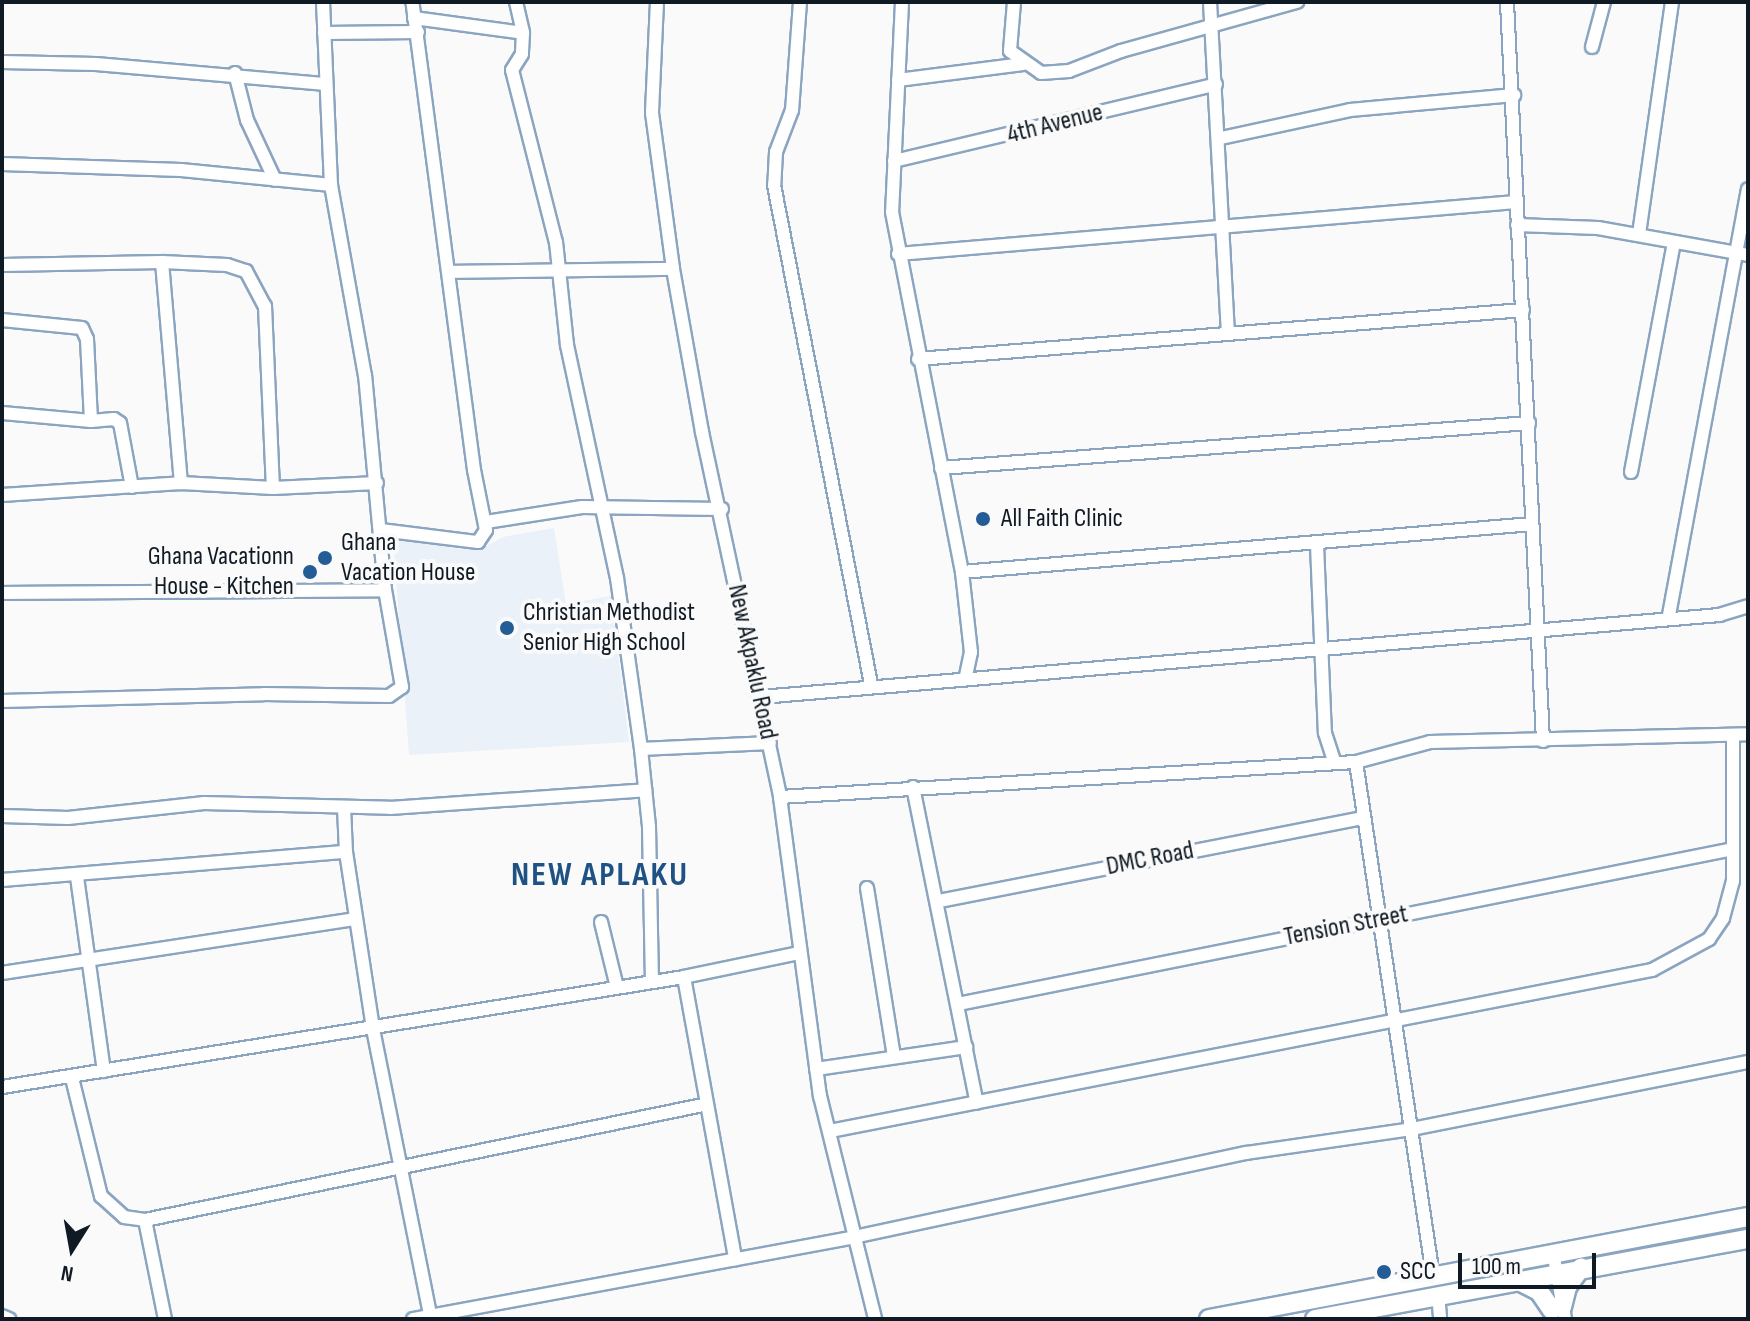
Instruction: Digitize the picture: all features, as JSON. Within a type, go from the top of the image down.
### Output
[{"type":"highway","points":[[1324,1313],[1433,1276],[1748,1217]]},
{"type":"highway","points":[[1687,1228],[1689,1248]]},
{"type":"highway","points":[[1209,1319],[1324,1313],[1748,1239]]},
{"type":"highway","points":[[1558,1314],[1567,1287],[1581,1268]]},
{"type":"highway","points":[[1519,1281],[1539,1291],[1558,1314]]},
{"type":"street","points":[[2,701],[264,694],[389,696],[399,692],[403,676],[385,590],[377,483],[360,342],[331,185],[323,84],[323,2]]},
{"type":"street","points":[[381,530],[478,542],[486,522],[474,470],[412,2]]},
{"type":"street","points":[[516,2],[523,33],[522,54],[512,70],[556,242],[575,390],[617,578],[641,749],[652,981]]},
{"type":"street","name":"New Akpaklu Road","points":[[657,2],[652,113],[673,269],[702,432],[722,509],[780,797],[816,1069],[875,1319]]},
{"type":"street","points":[[800,2],[792,110],[776,152],[774,185],[871,684]]},
{"type":"street","points":[[902,2],[894,161],[898,254],[962,572],[971,652],[966,676]]},
{"type":"street","points":[[1014,2],[1010,51],[1023,64],[1041,73],[1069,71],[1210,24],[1297,2]]},
{"type":"street","points":[[1210,2],[1221,138],[1228,332]]},
{"type":"street","points":[[1507,2],[1514,95],[1516,202],[1532,524],[1541,630],[1543,741]]},
{"type":"street","points":[[1592,47],[1604,2]]},
{"type":"street","points":[[1639,234],[1672,2]]},
{"type":"street","points":[[414,18],[523,33]]},
{"type":"street","points":[[324,33],[418,32]]},
{"type":"street","points":[[2,62],[235,73],[323,84]]},
{"type":"street","points":[[898,80],[1023,64]]},
{"type":"street","points":[[235,73],[247,120],[275,180]]},
{"type":"street","name":"4th Avenue","points":[[894,161],[1216,84]]},
{"type":"street","points":[[1221,138],[1350,110],[1514,95]]},
{"type":"street","points":[[2,164],[181,170],[331,185]]},
{"type":"street","points":[[1669,615],[1742,253],[1748,189]]},
{"type":"street","points":[[898,254],[1222,223],[1516,202]]},
{"type":"street","points":[[1517,225],[1639,234],[1742,253]]},
{"type":"street","points":[[1631,472],[1674,242]]},
{"type":"street","points":[[2,265],[162,262],[237,267],[246,271],[262,296],[273,488]]},
{"type":"street","points":[[162,262],[181,483]]},
{"type":"street","points":[[450,272],[559,273],[673,269]]},
{"type":"street","points":[[918,359],[1523,310]]},
{"type":"street","points":[[2,320],[82,328],[91,421]]},
{"type":"street","points":[[2,413],[91,421],[114,419],[120,423],[132,487]]},
{"type":"street","points":[[941,468],[1529,423]]},
{"type":"street","points":[[2,495],[181,483],[273,488],[377,483]]},
{"type":"street","points":[[486,522],[601,509],[722,509]]},
{"type":"street","points":[[962,572],[1317,545],[1532,524]]},
{"type":"street","points":[[1317,545],[1325,733],[1334,760]]},
{"type":"street","points":[[2,593],[385,590]]},
{"type":"street","points":[[761,697],[871,684],[1322,645],[1541,630],[1669,615],[1719,615],[1748,606]]},
{"type":"street","points":[[780,797],[1334,760],[1356,762],[1410,743],[1748,734]]},
{"type":"street","points":[[830,1131],[1397,1024],[1652,970],[1684,956],[1709,939],[1723,918],[1733,881],[1733,735]]},
{"type":"street","points":[[641,749],[770,743]]},
{"type":"street","points":[[1356,762],[1433,1276]]},
{"type":"street","points":[[913,787],[939,901],[977,1103]]},
{"type":"street","points":[[2,816],[68,818],[204,803],[344,807],[645,790]]},
{"type":"street","points":[[344,807],[346,852],[373,1029],[430,1315]]},
{"type":"street","name":"DMC Road","points":[[939,901],[1362,818]]},
{"type":"street","name":"Tension Street","points":[[958,1004],[1733,849]]},
{"type":"street","points":[[2,880],[77,877],[346,852]]},
{"type":"street","points":[[77,877],[104,1071]]},
{"type":"street","points":[[867,888],[894,1057]]},
{"type":"street","points":[[2,973],[90,957],[356,919]]},
{"type":"street","points":[[601,922],[617,987]]},
{"type":"street","points":[[2,1087],[684,977],[799,953]]},
{"type":"street","points":[[684,977],[703,1105],[735,1259]]},
{"type":"street","points":[[816,1069],[966,1047]]},
{"type":"street","points":[[413,1319],[854,1237],[1246,1153],[1412,1129],[1748,1062]]},
{"type":"street","points":[[72,1078],[101,1196],[124,1217],[145,1220],[703,1105]]},
{"type":"street","points":[[145,1220],[165,1319]]},
{"type":"street","points":[[1546,1253],[1558,1314]]},
{"type":"street","points":[[1438,1294],[1440,1319]]},
{"type":"street","points":[[2,1316],[9,1319]]},
{"type":"shaded area","name":"Christian Methodist Senior High School","points":[[554,528],[566,604],[611,596],[629,742],[409,755],[393,536],[481,549],[503,537]]},
{"type":"place","name":"All Faith Clinic","points":[[983,519]]},
{"type":"place","name":"Ghana Vacation House","points":[[325,558]]},
{"type":"place","name":"Ghana Vacationn House - Kitchen","points":[[310,572]]},
{"type":"place","name":"Christian Methodist Senior High School","points":[[507,628]]},
{"type":"place","name":"SCC","points":[[1384,1272]]},
{"type":"district","name":"NEW APLAKU","points":[[600,875]]}]
